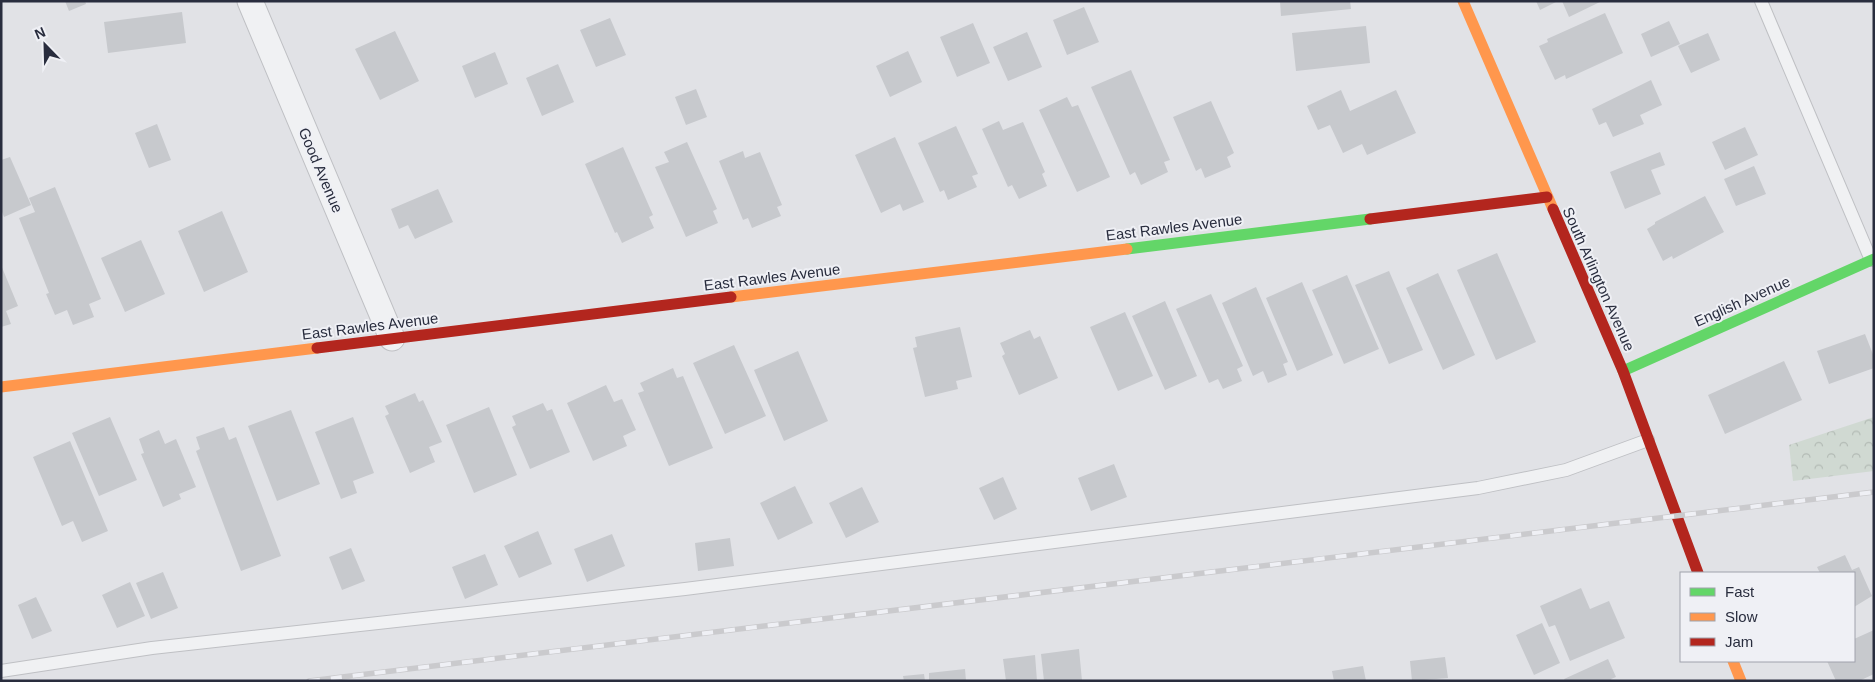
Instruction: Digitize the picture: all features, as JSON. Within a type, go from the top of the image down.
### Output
[{"type":"street","name":"Good Avenue","points":[[250,1],[392,338]]},
{"type":"street","name":"South Arlington Avenue","points":[[1463,1],[1623,371],[1698,572]]},
{"type":"street","name":"East Rawles Avenue","points":[[1,387],[1547,197]]},
{"type":"street","name":"English Avenue","points":[[1623,371],[1872,259]]},
{"type":"street","points":[[1733,662],[1741,681]]},
{"type":"lane","points":[[1761,1],[1872,259]]},
{"type":"lane","points":[[1,671],[152,648],[675,590],[1478,488],[1566,470],[1648,440]]},
{"type":"green space","points":[[1874,417],[1874,471],[1793,481],[1789,445]]},
{"type":"building","points":[[65,1],[85,1],[86,4],[69,11]]},
{"type":"building","points":[[1280,1],[1350,1],[1351,9],[1281,16]]},
{"type":"building","points":[[1536,1],[1558,1],[1540,10]]},
{"type":"building","points":[[1562,1],[1602,1],[1569,17]]},
{"type":"building","points":[[1084,7],[1099,42],[1067,55],[1053,20]]},
{"type":"building","points":[[182,12],[186,43],[108,53],[104,22]]},
{"type":"building","points":[[1605,13],[1623,53],[1566,79],[1565,75],[1555,80],[1539,46],[1548,42],[1547,39]]},
{"type":"building","points":[[610,18],[626,55],[596,67],[580,30]]},
{"type":"building","points":[[1669,21],[1680,44],[1651,57],[1641,34]]},
{"type":"building","points":[[973,23],[990,63],[957,77],[940,37]]},
{"type":"building","points":[[1366,26],[1370,63],[1296,71],[1292,33]]},
{"type":"building","points":[[395,31],[419,81],[380,100],[355,49]]},
{"type":"building","points":[[1027,32],[1042,67],[1008,81],[993,47]]},
{"type":"building","points":[[1708,33],[1720,60],[1691,73],[1678,46]]},
{"type":"building","points":[[908,51],[922,82],[890,97],[876,66]]},
{"type":"building","points":[[495,52],[508,84],[475,98],[462,66]]},
{"type":"building","points":[[558,64],[574,102],[542,116],[526,78]]},
{"type":"building","points":[[1131,70],[1170,160],[1164,162],[1168,172],[1141,185],[1135,172],[1130,175],[1091,87]]},
{"type":"building","points":[[1651,80],[1662,105],[1640,115],[1644,124],[1613,137],[1606,122],[1599,125],[1592,109]]},
{"type":"building","points":[[696,89],[707,117],[686,125],[675,97]]},
{"type":"building","points":[[1341,90],[1350,111],[1396,90],[1416,133],[1367,155],[1362,144],[1343,153],[1330,125],[1318,130],[1307,106]]},
{"type":"building","points":[[1067,97],[1072,107],[1078,105],[1110,177],[1077,192],[1039,110]]},
{"type":"building","points":[[1211,101],[1234,153],[1227,157],[1231,167],[1205,178],[1201,168],[1196,171],[1173,117]]},
{"type":"building","points":[[999,121],[1003,130],[1023,122],[1045,172],[1042,174],[1047,186],[1019,199],[1012,185],[1008,187],[982,129]]},
{"type":"building","points":[[157,124],[171,160],[149,168],[135,133]]},
{"type":"building","points":[[956,126],[978,174],[972,176],[977,187],[948,200],[944,190],[940,192],[918,143]]},
{"type":"building","points":[[1745,127],[1758,155],[1725,170],[1712,142]]},
{"type":"building","points":[[895,137],[924,202],[903,211],[900,204],[881,213],[855,155]]},
{"type":"building","points":[[687,142],[717,209],[713,211],[718,223],[686,237],[655,167],[669,162],[664,152]]},
{"type":"building","points":[[623,147],[653,215],[649,217],[654,228],[622,243],[617,232],[615,233],[585,164]]},
{"type":"building","points":[[743,151],[745,158],[760,152],[782,205],[777,207],[781,216],[752,228],[748,218],[743,220],[719,161]]},
{"type":"building","points":[[1660,152],[1665,165],[1651,170],[1661,194],[1625,209],[1610,172]]},
{"type":"building","points":[[10,157],[31,205],[4,217],[1,209],[1,160]]},
{"type":"building","points":[[1754,166],[1766,194],[1736,206],[1724,179]]},
{"type":"building","points":[[55,187],[101,299],[89,304],[94,317],[73,325],[67,310],[55,315],[46,294],[49,293],[19,218],[35,212],[29,198]]},
{"type":"building","points":[[438,189],[453,222],[415,239],[408,225],[399,229],[391,209]]},
{"type":"building","points":[[1705,196],[1724,232],[1673,259],[1672,256],[1663,261],[1647,229],[1655,224],[1655,222]]},
{"type":"building","points":[[222,211],[248,272],[204,292],[178,231]]},
{"type":"building","points":[[141,240],[165,294],[125,312],[101,258]]},
{"type":"building","points":[[1497,253],[1536,342],[1496,360],[1457,270]]},
{"type":"building","points":[[1,265],[18,306],[6,311],[11,324],[1,327]]},
{"type":"building","points":[[1389,271],[1423,350],[1389,364],[1355,285]]},
{"type":"building","points":[[1438,273],[1475,355],[1443,370],[1406,288]]},
{"type":"building","points":[[1347,275],[1379,349],[1344,364],[1312,290]]},
{"type":"building","points":[[1302,282],[1333,355],[1297,371],[1266,298]]},
{"type":"building","points":[[1256,287],[1288,362],[1283,364],[1287,375],[1268,383],[1263,371],[1253,376],[1222,303]]},
{"type":"building","points":[[1211,294],[1243,366],[1237,369],[1242,381],[1223,389],[1218,379],[1209,383],[1176,309]]},
{"type":"building","points":[[1165,301],[1197,376],[1165,390],[1132,316]]},
{"type":"building","points":[[1125,312],[1153,376],[1118,391],[1090,327]]},
{"type":"building","points":[[960,327],[972,377],[956,381],[958,389],[925,397],[913,348],[917,347],[915,337]]},
{"type":"building","points":[[1030,330],[1034,339],[1040,336],[1058,378],[1019,395],[1002,356],[1005,354],[1000,343]]},
{"type":"building","points":[[1865,334],[1874,357],[1874,368],[1829,384],[1817,351]]},
{"type":"building","points":[[734,345],[766,416],[725,434],[693,363]]},
{"type":"building","points":[[798,351],[828,421],[784,441],[754,370]]},
{"type":"building","points":[[1784,361],[1802,400],[1725,434],[1708,395]]},
{"type":"building","points":[[673,368],[677,378],[683,376],[713,448],[669,466],[638,393],[644,391],[640,383]]},
{"type":"building","points":[[606,385],[614,402],[622,399],[636,430],[623,436],[627,446],[593,461],[567,403]]},
{"type":"building","points":[[415,393],[419,402],[423,400],[442,442],[429,447],[435,462],[410,473],[385,416],[389,414],[385,406]]},
{"type":"building","points":[[543,403],[547,411],[552,409],[570,452],[530,469],[512,427],[516,425],[512,416]]},
{"type":"building","points":[[489,407],[517,475],[474,493],[446,425]]},
{"type":"building","points":[[291,410],[320,484],[277,501],[248,426]]},
{"type":"building","points":[[110,417],[137,480],[99,496],[72,433]]},
{"type":"building","points":[[353,417],[374,473],[353,481],[357,493],[341,499],[315,432]]},
{"type":"building","points":[[224,427],[229,440],[236,437],[281,556],[241,571],[196,451],[200,449],[196,437]]},
{"type":"building","points":[[159,430],[165,444],[176,439],[196,487],[179,494],[181,499],[163,507],[141,454],[144,453],[139,439]]},
{"type":"building","points":[[70,441],[108,531],[82,542],[73,521],[62,526],[33,457]]},
{"type":"building","points":[[1114,464],[1127,497],[1091,511],[1078,478]]},
{"type":"building","points":[[1003,477],[1017,509],[994,520],[979,488]]},
{"type":"building","points":[[795,486],[813,523],[778,540],[760,503]]},
{"type":"building","points":[[862,487],[879,522],[846,538],[829,503]]},
{"type":"building","points":[[538,531],[552,564],[519,578],[504,546]]},
{"type":"building","points":[[612,534],[625,566],[587,582],[574,549]]},
{"type":"building","points":[[730,538],[734,566],[698,571],[695,543]]},
{"type":"building","points":[[351,548],[365,581],[342,590],[329,557]]},
{"type":"building","points":[[485,554],[498,585],[465,599],[452,567]]},
{"type":"building","points":[[1845,555],[1852,570],[1859,567],[1872,596],[1855,606],[1855,572],[1820,572],[1817,567]]},
{"type":"building","points":[[163,572],[178,608],[151,619],[136,583]]},
{"type":"building","points":[[130,582],[145,616],[117,628],[102,595]]},
{"type":"building","points":[[1581,588],[1590,609],[1609,601],[1625,638],[1570,661],[1555,625],[1549,627],[1540,606]]},
{"type":"building","points":[[36,597],[52,631],[32,639],[18,605]]},
{"type":"building","points":[[1542,623],[1560,663],[1534,675],[1516,635]]},
{"type":"building","points":[[1874,630],[1874,674],[1859,681],[1836,681],[1827,662],[1855,662],[1855,639]]},
{"type":"building","points":[[1079,649],[1082,681],[1044,681],[1041,654]]},
{"type":"building","points":[[1035,655],[1037,681],[1006,681],[1003,659]]},
{"type":"building","points":[[1445,657],[1448,678],[1412,681],[1410,661]]},
{"type":"building","points":[[1608,659],[1616,677],[1611,679],[1612,681],[1565,681],[1564,679]]},
{"type":"building","points":[[1363,666],[1366,681],[1334,681],[1332,671]]},
{"type":"building","points":[[965,669],[966,681],[929,681],[929,673]]},
{"type":"building","points":[[924,674],[925,681],[904,681],[903,676]]},
{"type":"railway","points":[[309,681],[1874,492]]},
{"type":"traffic: fast","points":[[1127,249],[1370,219]]},
{"type":"traffic: fast","points":[[1623,371],[1874,259]]},
{"type":"traffic: slow","points":[[1463,1],[1553,209]]},
{"type":"traffic: slow","points":[[731,297],[1127,249]]},
{"type":"traffic: slow","points":[[1,387],[317,348]]},
{"type":"traffic: slow","points":[[1733,662],[1741,681]]},
{"type":"traffic: jam","points":[[1370,219],[1547,197]]},
{"type":"traffic: jam","points":[[1553,209],[1623,371],[1698,572]]},
{"type":"traffic: jam","points":[[317,348],[731,297]]}]
